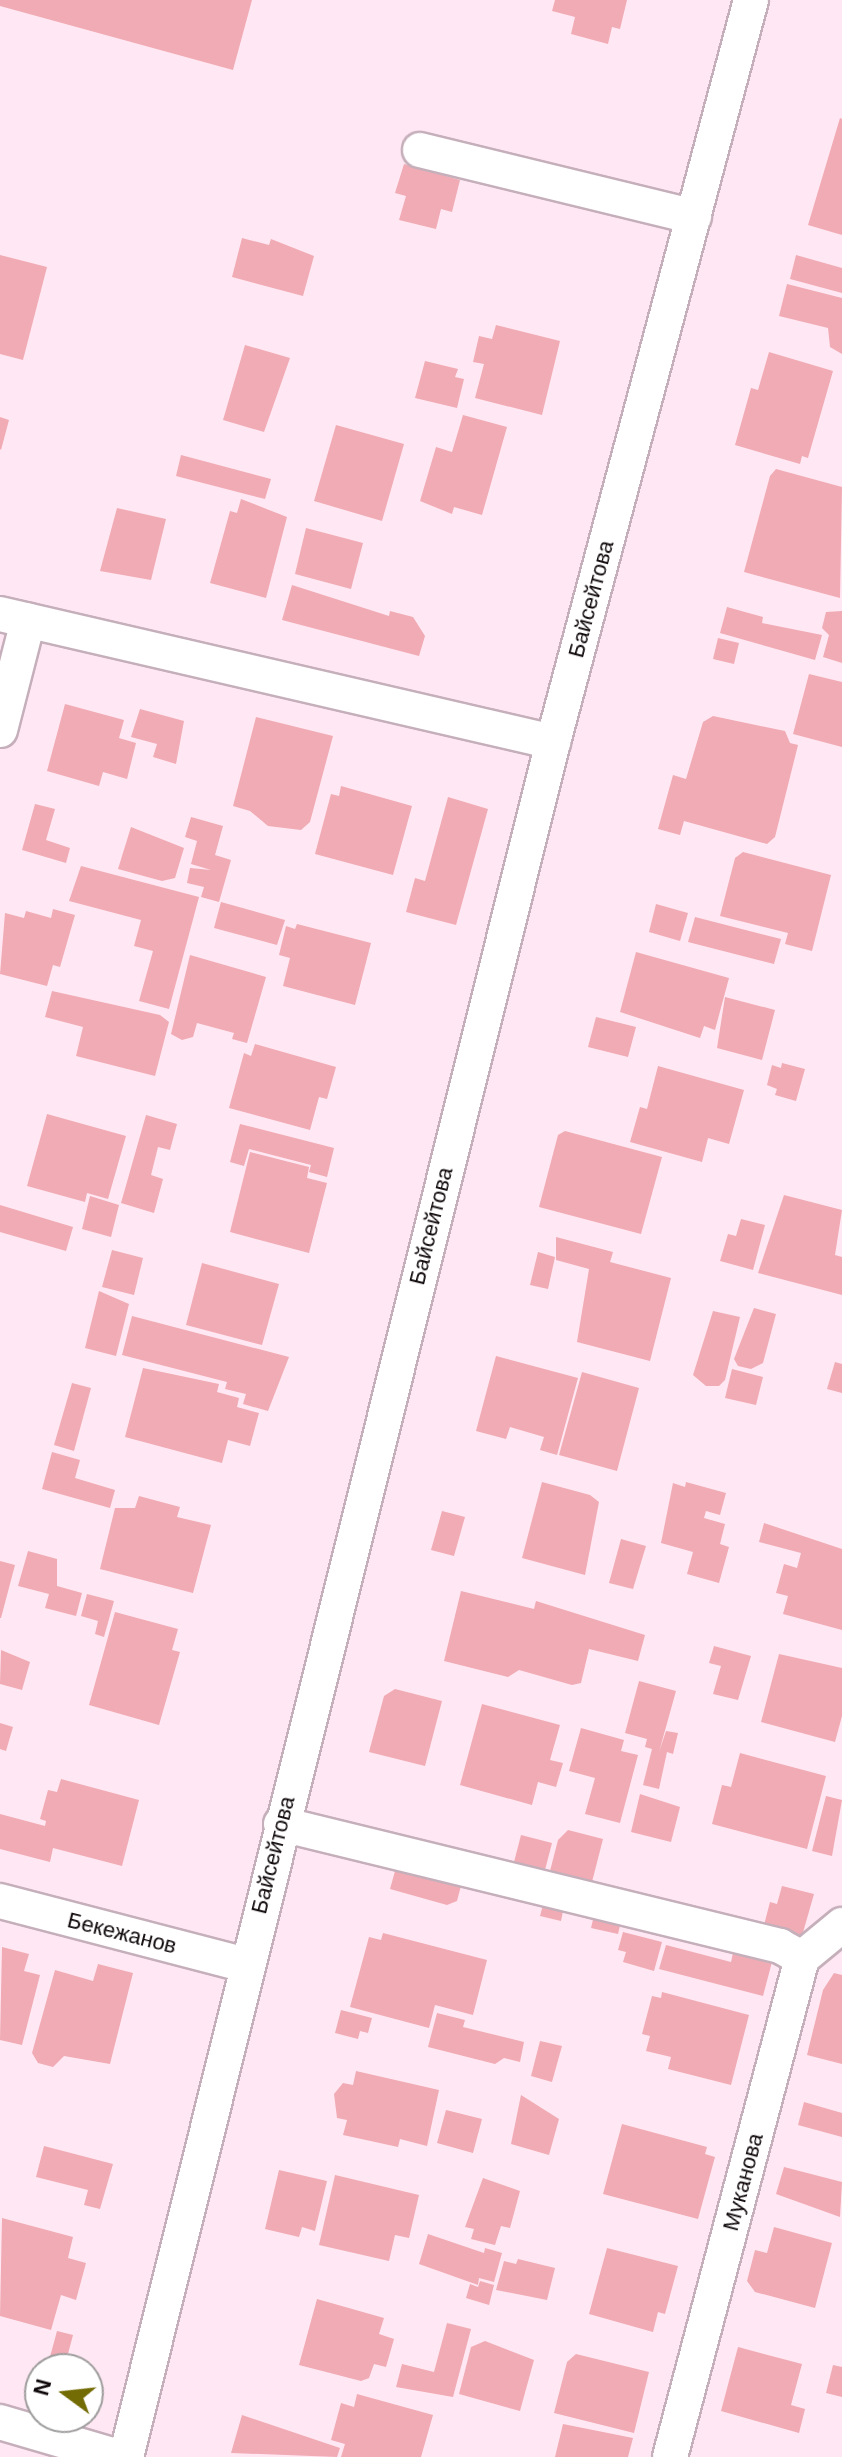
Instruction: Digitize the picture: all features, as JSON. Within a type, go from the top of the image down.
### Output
[{"type":"street","name":"Байсейтова","points":[[126,2457],[245,1965],[553,742],[751,0]]},
{"type":"street","points":[[420,150],[694,217]]},
{"type":"street","points":[[0,730],[14,618],[553,742]]},
{"type":"street","points":[[281,1824],[780,1946],[802,1958],[840,1930]]},
{"type":"street","name":"Бекежанов","points":[[0,1901],[245,1965]]},
{"type":"street","name":"Муканова","points":[[670,2457],[802,1958]]},
{"type":"street","points":[[0,2422],[119,2457]]},
{"type":"building","points":[[0,0],[252,0],[233,70],[0,6]]},
{"type":"building","points":[[555,0],[627,0],[620,29],[612,27],[608,44],[571,34],[575,17],[552,11]]},
{"type":"building","points":[[842,119],[842,235],[808,225]]},
{"type":"building","points":[[404,164],[460,180],[452,212],[441,209],[436,229],[399,220],[406,196],[395,193]]},
{"type":"building","points":[[242,238],[269,245],[271,239],[314,256],[303,296],[232,277]]},
{"type":"building","points":[[0,255],[47,267],[23,360],[0,354]]},
{"type":"building","points":[[796,255],[842,268],[842,293],[790,279]]},
{"type":"building","points":[[787,284],[842,298],[842,354],[830,347],[828,328],[779,316]]},
{"type":"building","points":[[496,325],[560,341],[542,415],[475,398],[484,364],[473,362],[479,336],[492,339]]},
{"type":"building","points":[[245,345],[290,358],[264,432],[223,420]]},
{"type":"building","points":[[769,352],[833,371],[808,458],[802,456],[800,464],[735,445],[751,388],[758,390]]},
{"type":"building","points":[[425,361],[458,369],[455,377],[464,379],[457,408],[415,398]]},
{"type":"building","points":[[463,415],[507,427],[482,515],[454,507],[452,514],[420,501],[436,447],[452,452]]},
{"type":"building","points":[[0,417],[9,420],[1,450],[0,449]]},
{"type":"building","points":[[336,425],[404,444],[382,521],[314,501]]},
{"type":"building","points":[[181,455],[271,479],[265,499],[176,476]]},
{"type":"building","points":[[776,469],[842,487],[840,598],[744,572],[770,476]]},
{"type":"building","points":[[241,499],[287,517],[266,598],[210,583],[230,511],[237,513]]},
{"type":"building","points":[[117,508],[166,519],[151,580],[100,571]]},
{"type":"building","points":[[306,528],[363,543],[351,589],[295,574]]},
{"type":"building","points":[[292,585],[389,616],[390,611],[413,617],[425,636],[419,656],[282,620]]},
{"type":"building","points":[[727,607],[763,617],[762,623],[822,635],[815,660],[720,633]]},
{"type":"building","points":[[842,611],[842,663],[823,657],[829,635],[822,628],[826,612]]},
{"type":"building","points":[[718,638],[739,643],[734,664],[713,659]]},
{"type":"building","points":[[809,674],[842,682],[842,747],[793,734]]},
{"type":"building","points":[[65,704],[124,720],[119,738],[136,743],[127,779],[103,772],[99,786],[47,771]]},
{"type":"building","points":[[140,709],[184,721],[176,764],[153,757],[157,744],[131,737]]},
{"type":"building","points":[[713,716],[785,731],[790,743],[798,745],[775,837],[767,844],[684,821],[680,835],[658,829],[673,775],[686,779],[703,722]]},
{"type":"building","points":[[256,717],[333,736],[310,822],[301,830],[268,826],[250,811],[233,806]]},
{"type":"building","points":[[341,786],[412,806],[393,875],[315,854],[331,794],[339,796]]},
{"type":"building","points":[[448,797],[488,809],[456,925],[406,912],[415,878],[425,881]]},
{"type":"building","points":[[35,804],[55,809],[46,840],[70,848],[66,863],[22,850]]},
{"type":"building","points":[[191,817],[223,826],[215,855],[231,860],[219,902],[201,897],[204,887],[187,883],[190,868],[211,870],[191,864],[197,841],[185,837]]},
{"type":"building","points":[[131,827],[184,848],[175,878],[162,881],[118,869]]},
{"type":"building","points":[[743,852],[831,875],[812,951],[785,944],[788,933],[720,916],[735,858]]},
{"type":"building","points":[[81,866],[199,897],[169,1009],[139,1001],[153,951],[134,946],[141,920],[69,901]]},
{"type":"building","points":[[221,902],[285,920],[277,945],[214,928]]},
{"type":"building","points":[[656,904],[688,913],[680,941],[649,932]]},
{"type":"building","points":[[53,909],[75,915],[60,967],[53,965],[47,986],[0,974],[5,913],[24,918],[26,911],[51,918]]},
{"type":"building","points":[[695,917],[781,939],[774,964],[688,942]]},
{"type":"building","points":[[297,924],[371,943],[355,1005],[283,986],[290,958],[279,955],[286,926],[295,929]]},
{"type":"building","points":[[636,952],[729,978],[715,1030],[704,1026],[700,1038],[620,1012]]},
{"type":"building","points":[[190,955],[266,977],[247,1043],[232,1039],[234,1033],[197,1023],[193,1037],[182,1040],[171,1034]]},
{"type":"building","points":[[52,991],[160,1015],[169,1022],[155,1076],[76,1056],[83,1027],[45,1017]]},
{"type":"building","points":[[725,997],[775,1010],[762,1060],[717,1048]]},
{"type":"building","points":[[596,1017],[636,1027],[628,1057],[588,1047]]},
{"type":"building","points":[[255,1044],[336,1067],[327,1099],[319,1097],[310,1130],[229,1108],[244,1053],[251,1056]]},
{"type":"building","points":[[782,1063],[805,1069],[796,1101],[775,1095],[777,1089],[767,1085],[772,1065],[781,1068]]},
{"type":"building","points":[[658,1066],[744,1090],[729,1144],[708,1138],[702,1162],[630,1142],[640,1107],[647,1109]]},
{"type":"building","points":[[47,1114],[126,1136],[108,1199],[87,1193],[85,1202],[27,1186]]},
{"type":"building","points":[[146,1115],[177,1124],[170,1150],[158,1147],[151,1175],[163,1179],[154,1213],[121,1203]]},
{"type":"building","points":[[240,1124],[334,1148],[327,1177],[309,1172],[311,1165],[249,1149],[244,1166],[230,1162]]},
{"type":"building","points":[[565,1131],[662,1157],[641,1234],[539,1207],[558,1135]]},
{"type":"building","points":[[250,1152],[309,1167],[307,1178],[327,1183],[309,1253],[230,1232]]},
{"type":"building","points":[[784,1195],[842,1210],[835,1255],[842,1257],[842,1295],[758,1273]]},
{"type":"building","points":[[90,1196],[119,1205],[111,1237],[82,1229]]},
{"type":"building","points":[[0,1205],[73,1227],[66,1251],[0,1232]]},
{"type":"building","points":[[741,1219],[765,1225],[753,1270],[720,1261],[728,1234],[736,1236]]},
{"type":"building","points":[[556,1237],[613,1252],[610,1262],[671,1278],[650,1361],[577,1342],[589,1269],[556,1260]]},
{"type":"building","points":[[112,1250],[143,1258],[134,1295],[102,1287]]},
{"type":"building","points":[[538,1252],[555,1257],[548,1289],[530,1285]]},
{"type":"building","points":[[202,1263],[279,1284],[262,1345],[186,1325]]},
{"type":"building","points":[[99,1291],[129,1304],[116,1356],[85,1348]]},
{"type":"building","points":[[754,1308],[776,1314],[763,1363],[751,1369],[738,1366],[734,1359]]},
{"type":"building","points":[[713,1311],[740,1317],[725,1380],[719,1386],[706,1386],[693,1375]]},
{"type":"building","points":[[132,1316],[289,1357],[268,1411],[243,1404],[246,1394],[225,1389],[227,1382],[122,1355]]},
{"type":"building","points":[[496,1356],[578,1378],[557,1455],[540,1450],[544,1437],[510,1427],[506,1439],[476,1431]]},
{"type":"building","points":[[835,1362],[842,1364],[842,1393],[827,1389]]},
{"type":"building","points":[[143,1368],[219,1384],[217,1392],[239,1398],[237,1407],[259,1413],[250,1446],[228,1440],[222,1463],[125,1437]]},
{"type":"building","points":[[732,1369],[763,1377],[756,1405],[725,1398]]},
{"type":"building","points":[[582,1372],[639,1388],[617,1471],[559,1455]]},
{"type":"building","points":[[72,1383],[91,1388],[74,1451],[54,1445]]},
{"type":"building","points":[[52,1452],[80,1460],[75,1478],[115,1490],[110,1508],[42,1489]]},
{"type":"building","points":[[542,1482],[590,1495],[599,1502],[585,1575],[522,1558]]},
{"type":"building","points":[[686,1482],[726,1493],[720,1515],[706,1511],[704,1518],[725,1524],[720,1544],[729,1547],[719,1583],[687,1574],[693,1552],[661,1543],[673,1483],[685,1487]]},
{"type":"building","points":[[139,1496],[180,1507],[177,1517],[211,1525],[193,1593],[100,1569],[115,1508],[135,1508]]},
{"type":"building","points":[[442,1511],[465,1517],[454,1556],[431,1550]]},
{"type":"building","points":[[764,1523],[842,1549],[842,1630],[783,1614],[788,1596],[776,1593],[784,1564],[797,1568],[801,1553],[759,1542]]},
{"type":"building","points":[[621,1539],[646,1546],[633,1589],[609,1583]]},
{"type":"building","points":[[28,1551],[57,1559],[57,1586],[82,1593],[76,1616],[45,1608],[49,1594],[18,1586]]},
{"type":"building","points":[[0,1561],[15,1565],[1,1618],[0,1618]]},
{"type":"building","points":[[461,1591],[534,1609],[536,1601],[645,1635],[638,1661],[589,1649],[581,1683],[572,1685],[519,1670],[508,1677],[444,1661]]},
{"type":"building","points":[[87,1594],[114,1601],[104,1637],[95,1634],[98,1621],[81,1616]]},
{"type":"building","points":[[115,1612],[178,1629],[172,1650],[180,1652],[159,1725],[89,1705]]},
{"type":"building","points":[[714,1646],[751,1656],[738,1700],[713,1694],[721,1666],[709,1663]]},
{"type":"building","points":[[1,1650],[30,1662],[22,1690],[0,1684]]},
{"type":"building","points":[[779,1654],[842,1668],[842,1716],[835,1742],[761,1722]]},
{"type":"building","points":[[639,1681],[676,1691],[659,1752],[666,1731],[678,1733],[673,1754],[667,1752],[659,1789],[643,1785],[652,1749],[645,1747],[647,1739],[625,1733]]},
{"type":"building","points":[[395,1689],[442,1701],[425,1766],[369,1752],[384,1696]]},
{"type":"building","points":[[482,1704],[560,1725],[550,1760],[563,1763],[556,1787],[538,1782],[532,1805],[460,1785]]},
{"type":"building","points":[[0,1723],[13,1727],[6,1751],[0,1749]]},
{"type":"building","points":[[581,1728],[624,1740],[621,1751],[638,1755],[620,1823],[585,1814],[595,1778],[569,1771]]},
{"type":"building","points":[[740,1753],[826,1776],[807,1849],[712,1824],[722,1785],[731,1787]]},
{"type":"building","points":[[61,1779],[139,1800],[122,1866],[53,1848],[50,1862],[0,1849],[0,1814],[45,1826],[46,1821],[40,1819],[48,1790],[57,1792]]},
{"type":"building","points":[[640,1794],[680,1807],[671,1842],[631,1832]]},
{"type":"building","points":[[826,1796],[842,1800],[832,1856],[812,1851]]},
{"type":"building","points":[[568,1830],[603,1839],[592,1882],[550,1871],[558,1840]]},
{"type":"building","points":[[521,1835],[552,1843],[545,1870],[514,1862]]},
{"type":"building","points":[[397,1864],[462,1882],[457,1901],[447,1905],[390,1889]]},
{"type":"building","points":[[782,1886],[814,1894],[802,1936],[764,1925],[770,1902],[777,1904]]},
{"type":"building","points":[[544,1901],[564,1906],[561,1921],[540,1916]]},
{"type":"building","points":[[595,1911],[622,1917],[618,1934],[591,1928]]},
{"type":"building","points":[[623,1932],[662,1942],[654,1971],[623,1962],[626,1952],[618,1950]]},
{"type":"building","points":[[383,1933],[487,1960],[473,2015],[435,2005],[429,2028],[350,2007],[369,1937],[381,1940]]},
{"type":"building","points":[[666,1945],[731,1962],[733,1953],[772,1962],[763,1996],[659,1969]]},
{"type":"building","points":[[2,1947],[29,1954],[24,1971],[40,1975],[22,2045],[0,2040]]},
{"type":"building","points":[[98,1964],[133,1973],[110,2064],[64,2056],[53,2067],[38,2063],[32,2053],[55,1970],[93,1981]]},
{"type":"building","points":[[834,1973],[842,1975],[842,2064],[807,2055],[823,1990]]},
{"type":"building","points":[[662,1992],[749,2015],[731,2085],[668,2069],[671,2057],[646,2051],[650,2036],[642,2034],[652,1996],[661,1998]]},
{"type":"building","points":[[341,2010],[372,2018],[368,2033],[360,2031],[358,2039],[335,2033]]},
{"type":"building","points":[[437,2013],[465,2020],[463,2027],[524,2042],[520,2062],[504,2058],[495,2064],[428,2047]]},
{"type":"building","points":[[540,2041],[562,2046],[552,2082],[531,2076]]},
{"type":"building","points":[[356,2071],[439,2090],[427,2146],[400,2139],[398,2147],[343,2135],[347,2120],[337,2118],[334,2094],[343,2083],[353,2085]]},
{"type":"building","points":[[521,2095],[559,2119],[549,2155],[511,2144]]},
{"type":"building","points":[[804,2102],[842,2113],[842,2137],[798,2125]]},
{"type":"building","points":[[446,2110],[482,2119],[473,2153],[437,2143]]},
{"type":"building","points":[[622,2124],[707,2147],[705,2154],[715,2157],[698,2219],[603,2194]]},
{"type":"building","points":[[44,2146],[113,2164],[100,2209],[84,2205],[88,2190],[36,2177]]},
{"type":"building","points":[[784,2167],[842,2182],[840,2217],[776,2194]]},
{"type":"building","points":[[279,2170],[327,2181],[315,2231],[302,2227],[299,2237],[265,2229]]},
{"type":"building","points":[[335,2175],[419,2195],[409,2238],[395,2235],[389,2261],[319,2245]]},
{"type":"building","points":[[483,2178],[520,2191],[510,2228],[501,2226],[495,2245],[471,2239],[474,2229],[465,2227]]},
{"type":"building","points":[[2,2218],[73,2237],[68,2258],[86,2263],[76,2300],[61,2295],[51,2330],[0,2316]]},
{"type":"building","points":[[774,2227],[832,2243],[815,2308],[755,2292],[747,2281],[755,2250],[767,2253]]},
{"type":"building","points":[[428,2234],[484,2253],[485,2248],[502,2253],[494,2282],[479,2278],[478,2285],[419,2264]]},
{"type":"building","points":[[607,2248],[678,2266],[665,2314],[658,2312],[653,2332],[589,2314]]},
{"type":"building","points":[[518,2259],[555,2268],[547,2300],[496,2290],[504,2261],[516,2264]]},
{"type":"building","points":[[480,2281],[494,2285],[489,2305],[466,2298],[470,2284],[478,2287]]},
{"type":"building","points":[[317,2299],[384,2318],[379,2334],[394,2339],[386,2367],[374,2364],[369,2378],[361,2381],[299,2365]]},
{"type":"building","points":[[447,2323],[471,2329],[453,2397],[396,2387],[402,2364],[434,2372]]},
{"type":"building","points":[[57,2331],[73,2335],[68,2353],[51,2353]]},
{"type":"building","points":[[485,2341],[534,2360],[520,2411],[459,2394],[471,2347]]},
{"type":"building","points":[[738,2347],[802,2364],[791,2405],[805,2409],[799,2433],[721,2411]]},
{"type":"building","points":[[576,2354],[649,2372],[634,2433],[554,2413],[567,2362]]},
{"type":"building","points":[[833,2365],[842,2367],[842,2397],[826,2393]]},
{"type":"building","points":[[357,2394],[433,2415],[421,2457],[341,2457],[345,2444],[331,2440],[341,2403],[354,2407]]},
{"type":"building","points":[[242,2415],[340,2448],[337,2457],[231,2453]]},
{"type":"building","points":[[563,2424],[633,2438],[628,2457],[555,2457]]}]
